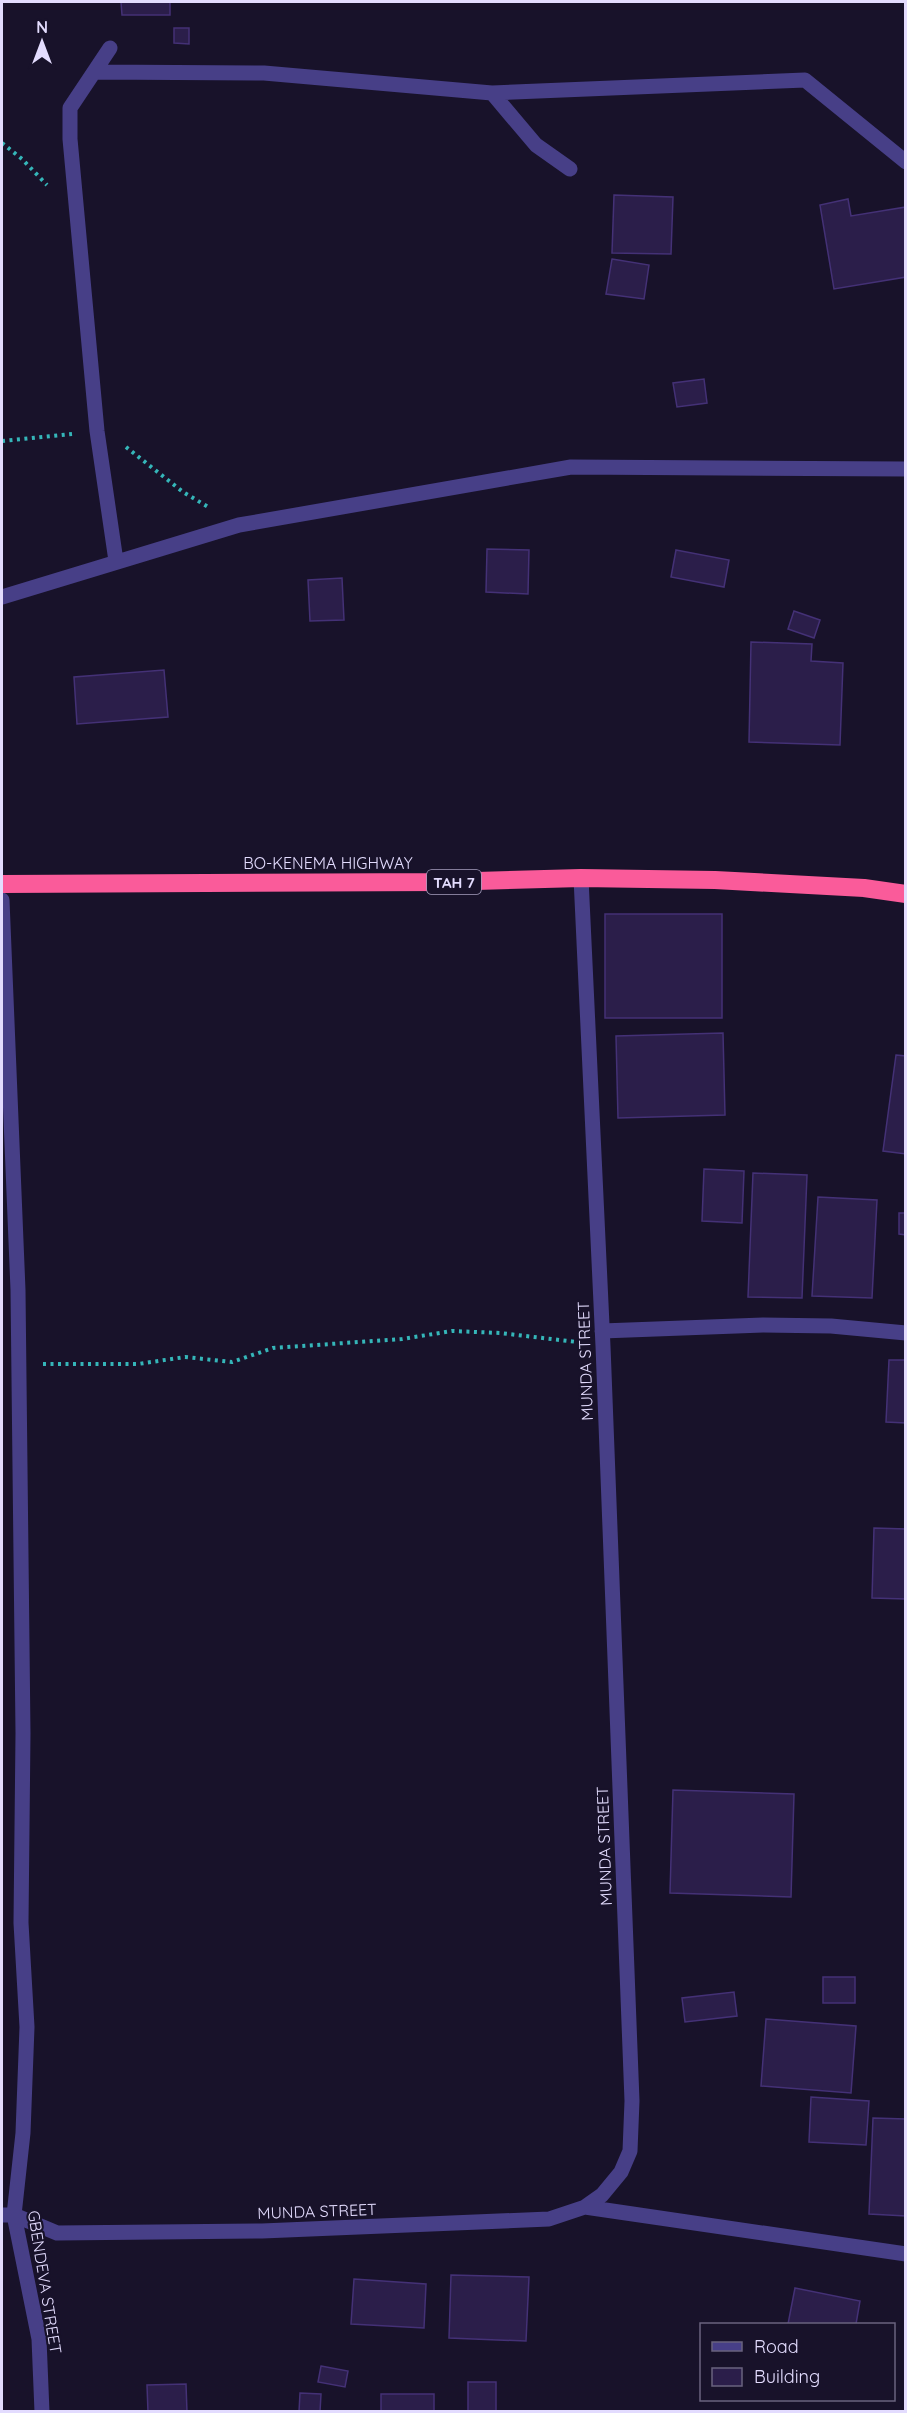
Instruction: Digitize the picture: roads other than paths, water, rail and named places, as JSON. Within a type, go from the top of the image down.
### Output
[{"type":"highway","name":"BO-KENEMA HIGHWAY","points":[[2,884],[443,882],[581,878],[715,880],[864,888],[906,894]]},
{"type":"street","points":[[111,48],[70,108],[70,140],[97,431],[116,561]]},
{"type":"street","points":[[96,72],[264,73],[492,93],[805,80],[906,162]]},
{"type":"street","points":[[492,93],[536,145],[570,169]]},
{"type":"street","points":[[2,597],[239,525],[571,467],[906,469]]},
{"type":"street","name":"MUNDA STREET","points":[[8,2215],[57,2234],[262,2231],[549,2219],[585,2207],[602,2194],[621,2172],[630,2151],[632,2101],[602,1338],[581,878]]},
{"type":"street","name":"GBENDEVA STREET","points":[[2,900],[18,1290],[23,1732],[21,1923],[27,2027],[24,2133],[8,2215],[39,2339],[42,2412]]},
{"type":"street","points":[[602,1338],[763,1325],[831,1326],[906,1333]]},
{"type":"street","points":[[585,2207],[906,2254]]}]
